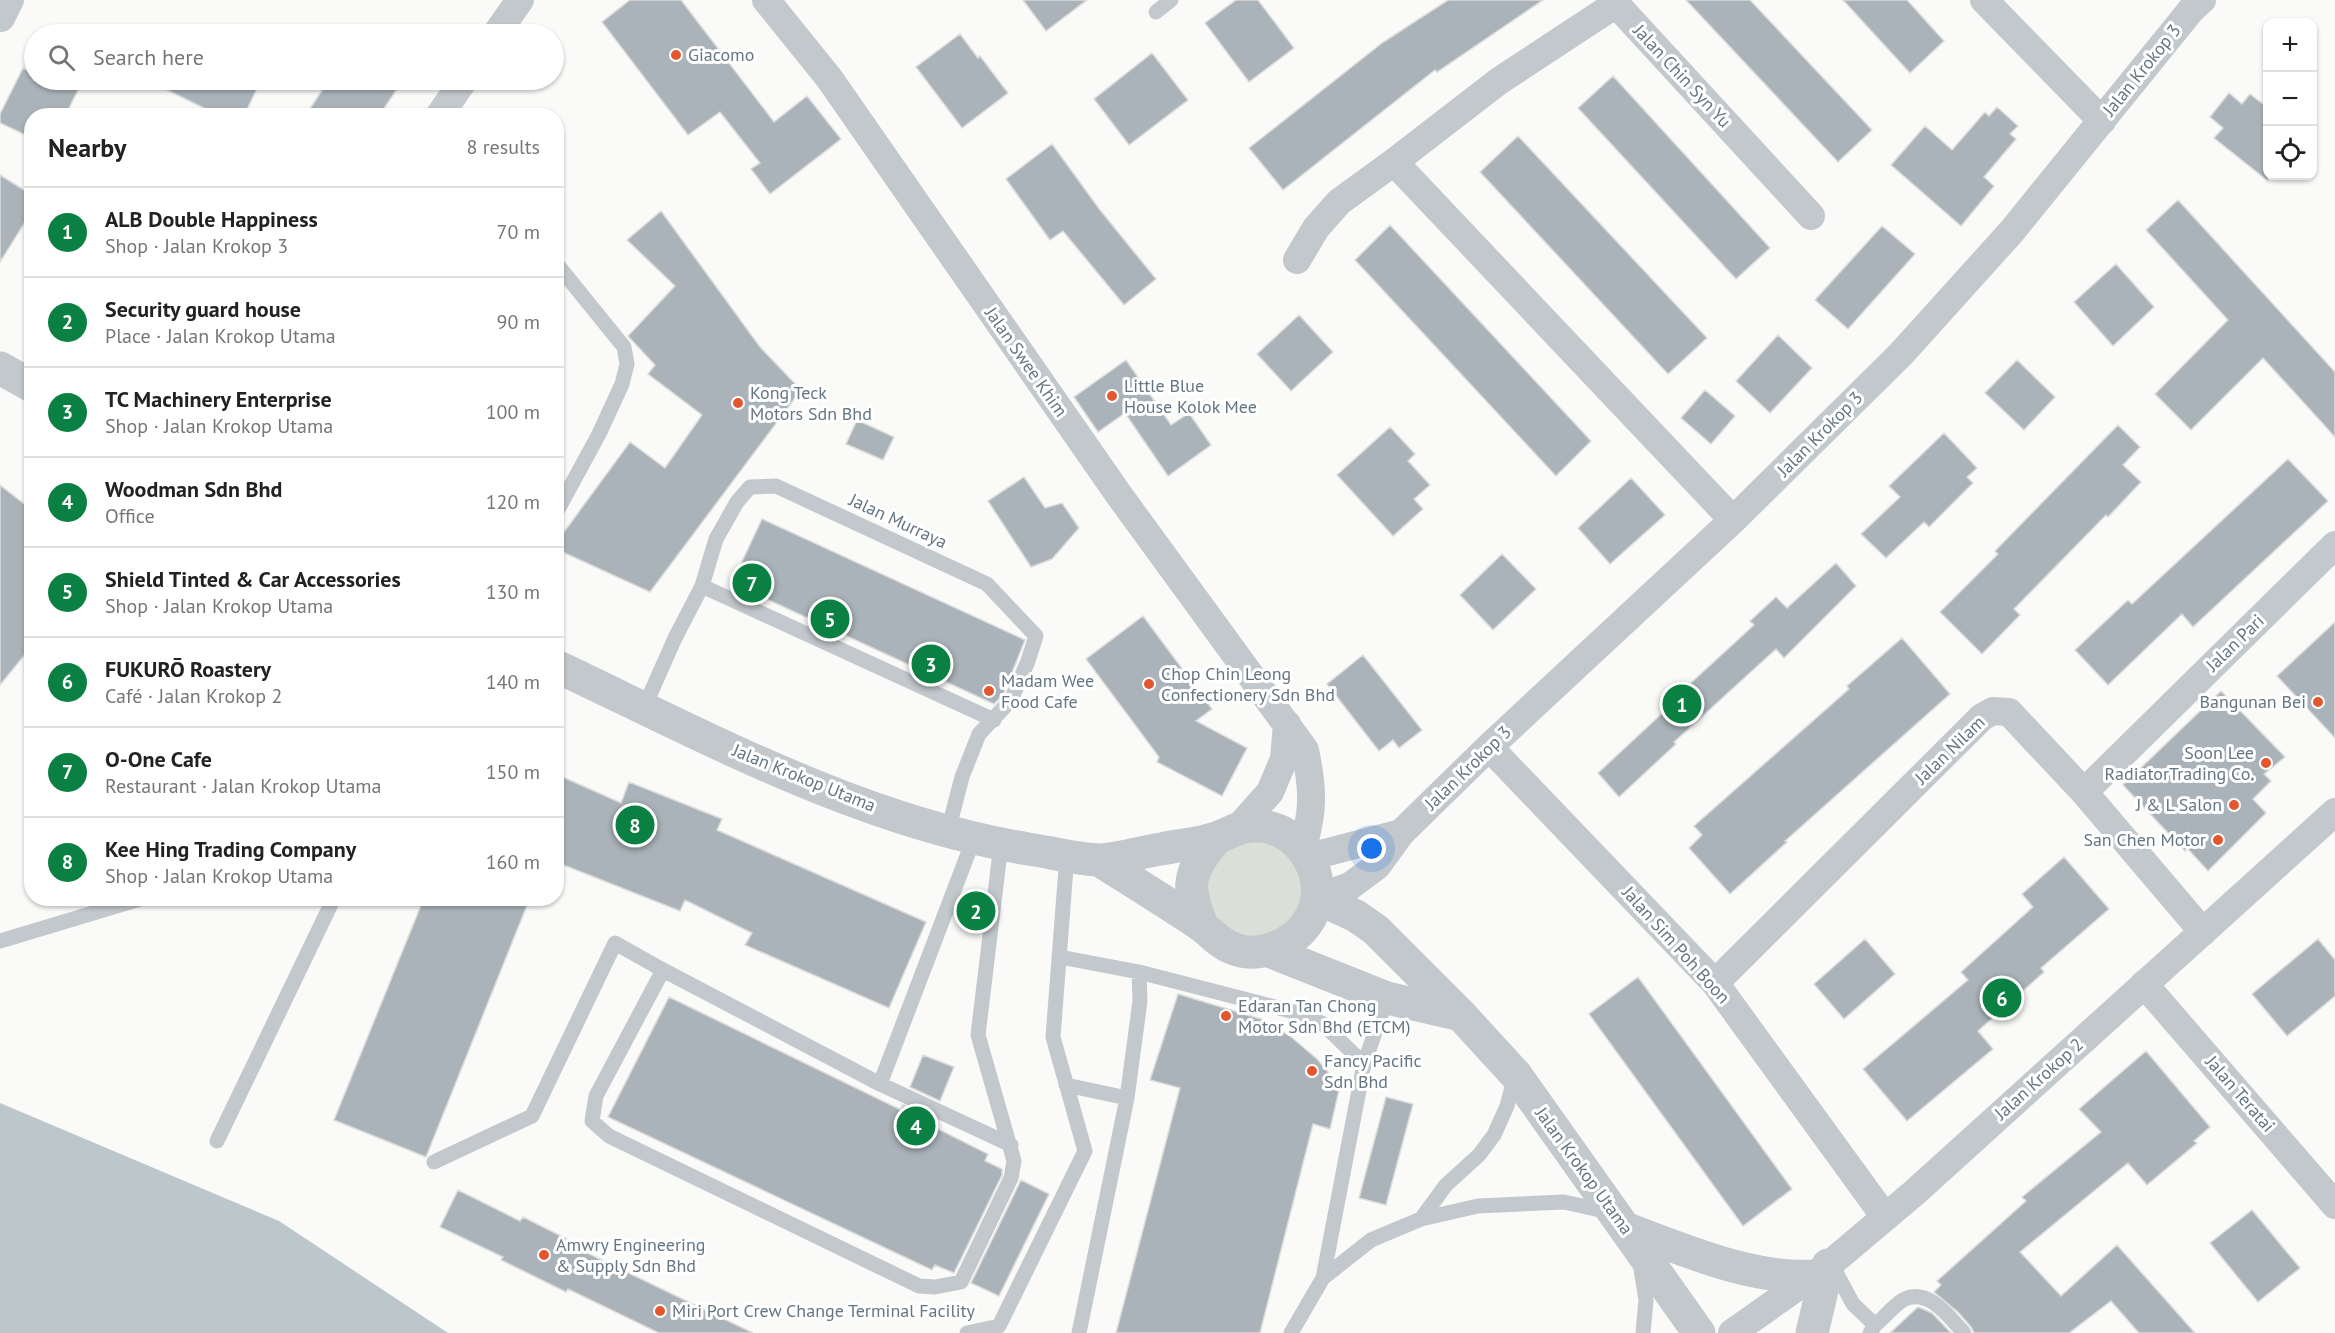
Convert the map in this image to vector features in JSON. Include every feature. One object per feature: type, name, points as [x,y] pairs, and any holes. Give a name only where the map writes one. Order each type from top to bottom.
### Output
[{"type":"street","points":[[503,24],[520,0]]},
{"type":"street","name":"Jalan Swee Khim","points":[[766,0],[829,78],[1119,495],[1305,750],[1311,782],[1311,819],[1306,852]]},
{"type":"street","points":[[1984,0],[2102,121]]},
{"type":"street","name":"Jalan Krokop 3","points":[[1317,898],[1350,886],[1377,866],[1401,833],[1489,747],[1732,520],[1901,354],[2012,231],[2191,10],[2202,0]]},
{"type":"street","name":"Jalan Chin Syn Yu","points":[[1297,260],[1316,228],[1339,202],[1499,81],[1614,2],[1811,216]]},
{"type":"street","points":[[445,108],[457,90]]},
{"type":"street","points":[[1394,162],[1732,520]]},
{"type":"street","points":[[0,368],[24,382]]},
{"type":"street","name":"Jalan Pari","points":[[2084,792],[2335,545]]},
{"type":"street","name":"Jalan Krokop Utama","points":[[564,670],[721,745],[841,797],[974,838],[1099,860]]},
{"type":"street","name":"Jalan Nilam","points":[[1715,983],[1982,717],[1993,711],[2009,712],[2084,792],[2203,932]]},
{"type":"street","points":[[1203,927],[1193,905],[1192,880],[1200,857],[1270,792],[1284,759],[1287,724]]},
{"type":"street","name":"Jalan Sim Poh Boon","points":[[1489,747],[1715,983],[1885,1217]]},
{"type":"street","name":"Jalan Krokop 2","points":[[1732,1333],[1824,1268],[1885,1217],[2335,812]]},
{"type":"street","points":[[1262,825],[1284,833],[1306,852],[1317,877],[1317,898],[1309,922],[1292,940],[1269,951],[1244,952],[1221,944],[1203,927],[1099,860],[1262,825]]},
{"type":"street","points":[[1306,852],[1401,833]]},
{"type":"street","name":"Jalan Krokop Utama","points":[[1317,898],[1356,916],[1376,930],[1461,1015],[1516,1075],[1700,1333]]},
{"type":"street","points":[[1269,951],[1387,998],[1461,1015]]},
{"type":"street","name":"Jalan Teratai","points":[[2144,984],[2335,1205]]},
{"type":"street","points":[[1626,1228],[1719,1262],[1792,1277],[1824,1268],[1812,1333]]},
{"type":"lane","points":[[1156,12],[1171,0]]},
{"type":"lane","points":[[564,273],[624,346],[627,364],[622,384],[599,434],[564,498]]},
{"type":"lane","name":"Jalan Murraya","points":[[644,708],[675,638],[702,586],[716,539],[737,502],[750,487],[777,486],[987,584],[1036,636],[1028,662],[1011,700],[979,734],[962,777],[974,838]]},
{"type":"lane","points":[[702,586],[994,720]]},
{"type":"lane","points":[[880,1084],[974,838]]},
{"type":"lane","points":[[663,969],[596,1096],[592,1121],[609,1136],[919,1286],[935,1287],[961,1282],[1011,1178],[1014,1161],[978,1035],[974,838]]},
{"type":"lane","points":[[967,1333],[999,1326],[1085,1152],[1053,1037],[1067,855]]},
{"type":"lane","points":[[0,941],[116,906]]},
{"type":"lane","points":[[217,1141],[330,906]]},
{"type":"lane","points":[[434,1162],[532,1116],[615,943],[880,1084],[1011,1145]]},
{"type":"lane","points":[[1060,957],[1139,972],[1306,1015],[1323,1024],[1364,1064]]},
{"type":"lane","points":[[1079,1333],[1127,1098],[1140,1001],[1139,972]]},
{"type":"lane","points":[[1292,1333],[1323,1278],[1364,1064],[1387,998]]},
{"type":"lane","points":[[1421,1219],[1446,1185],[1479,1155],[1494,1135],[1507,1106],[1516,1075]]},
{"type":"lane","points":[[1066,1085],[1127,1098]]},
{"type":"lane","points":[[1323,1278],[1371,1240],[1421,1219],[1478,1206],[1564,1202],[1626,1228],[1646,1300],[1643,1333]]},
{"type":"lane","points":[[1824,1268],[1873,1329],[1903,1300],[1914,1297],[1929,1300],[1939,1306],[1964,1333]]},
{"type":"shaded area","points":[[1256,841],[1274,845],[1290,855],[1300,871],[1304,889],[1300,907],[1290,923],[1274,933],[1256,937],[1238,933],[1222,923],[1212,907],[1208,889],[1212,871],[1222,855],[1238,845]]},
{"type":"shaded area","points":[[0,1103],[279,1221],[448,1333],[0,1333]]},
{"type":"building","name":"Giacomo","points":[[630,0],[681,0],[774,122],[807,96],[841,139],[770,194],[751,169],[760,163],[720,112],[688,135],[602,22]]},
{"type":"building","points":[[1023,0],[1087,0],[1046,31]]},
{"type":"building","points":[[1236,0],[1258,0],[1294,48],[1249,82],[1205,23]]},
{"type":"building","points":[[1448,0],[1543,0],[1437,72],[1435,70],[1283,190],[1249,148],[1382,43]]},
{"type":"building","points":[[1686,0],[1750,0],[1872,130],[1838,162]]},
{"type":"building","points":[[1843,0],[1907,0],[1944,41],[1910,73]]},
{"type":"building","points":[[960,34],[1008,93],[962,128],[916,67]]},
{"type":"building","points":[[1152,53],[1188,100],[1129,145],[1094,99]]},
{"type":"building","points":[[23,68],[24,90],[78,90],[69,108],[24,108],[24,134],[0,123],[0,114]]},
{"type":"building","points":[[1613,76],[1770,248],[1736,279],[1578,108]]},
{"type":"building","points":[[167,90],[256,90],[248,108],[204,108]]},
{"type":"building","points":[[322,90],[396,90],[384,108],[310,108]]},
{"type":"building","points":[[2229,93],[2242,104],[2250,94],[2263,104],[2263,177],[2214,138],[2223,128],[2210,117]]},
{"type":"building","points":[[1997,107],[2018,126],[2010,134],[2016,139],[1984,177],[1994,186],[1961,226],[1891,165],[1925,126],[1952,150],[1985,112],[1989,116]]},
{"type":"building","points":[[1518,136],[1707,338],[1668,374],[1480,172]]},
{"type":"building","points":[[1052,144],[1100,210],[1156,279],[1124,305],[1063,231],[1050,240],[1006,179]]},
{"type":"building","points":[[0,175],[24,190],[24,224],[0,262]]},
{"type":"building","points":[[2178,200],[2335,372],[2335,437],[2263,358],[2191,430],[2155,394],[2228,320],[2146,230]]},
{"type":"building","name":"Kong Teck Motors Sdn Bhd","points":[[661,211],[760,347],[801,390],[650,592],[564,553],[564,532],[630,442],[665,468],[702,415],[648,374],[655,365],[628,336],[675,286],[627,240]]},
{"type":"building","points":[[1390,225],[1591,441],[1556,476],[1355,260]]},
{"type":"building","points":[[1882,226],[1915,254],[1848,329],[1815,300]]},
{"type":"building","points":[[2116,264],[2154,307],[2113,346],[2074,302]]},
{"type":"building","points":[[1299,315],[1333,352],[1291,391],[1257,354]]},
{"type":"building","points":[[1778,335],[1812,368],[1770,413],[1736,381]]},
{"type":"building","points":[[1126,360],[1171,425],[1189,413],[1211,445],[1168,476],[1125,413],[1098,432],[1074,397]]},
{"type":"building","points":[[2017,360],[2055,397],[2024,430],[1985,393]]},
{"type":"building","points":[[1705,390],[1735,416],[1711,444],[1681,418]]},
{"type":"building","points":[[857,420],[894,437],[883,460],[846,444]]},
{"type":"building","points":[[2118,425],[2140,447],[2123,465],[2141,482],[2014,609],[2020,615],[1982,654],[1940,612],[1998,554],[1995,551]]},
{"type":"building","points":[[1390,427],[1415,454],[1408,461],[1430,485],[1414,499],[1423,509],[1393,536],[1337,475]]},
{"type":"building","points":[[1944,433],[1977,468],[1967,477],[1973,483],[1929,527],[1924,522],[1886,558],[1861,534],[1900,497],[1889,486]]},
{"type":"building","points":[[2288,459],[2328,501],[2193,627],[2182,614],[2108,685],[2075,650],[2128,600],[2132,604]]},
{"type":"building","points":[[1024,477],[1045,508],[1062,503],[1079,528],[1052,559],[1031,567],[988,501]]},
{"type":"building","points":[[1631,478],[1665,515],[1610,564],[1578,528]]},
{"type":"building","points":[[0,485],[24,504],[24,656],[0,685]]},
{"type":"building","points":[[762,519],[1025,640],[1003,695],[994,704],[732,583]]},
{"type":"building","points":[[1502,554],[1536,589],[1493,630],[1460,595]]},
{"type":"building","points":[[1836,563],[1856,586],[1784,658],[1776,649],[1674,742],[1676,744],[1619,797],[1598,773],[1670,706],[1668,704],[1754,625],[1750,621],[1776,597],[1787,608]]},
{"type":"building","name":"Chop Chin Leong Confectionery Sdn Bhd","points":[[1143,616],[1212,709],[1196,721],[1247,748],[1222,796],[1157,762],[1159,757],[1086,659]]},
{"type":"building","name":"Bangunan Bei","points":[[2335,622],[2335,738],[2277,676]]},
{"type":"building","points":[[1902,638],[1950,694],[1785,841],[1787,842],[1730,894],[1689,848],[1702,835],[1694,826],[1849,689],[1847,686]]},
{"type":"building","points":[[1363,655],[1422,730],[1399,748],[1393,740],[1379,751],[1327,684]]},
{"type":"building","points":[[2221,691],[2285,757],[2264,774],[2271,781],[2253,799],[2266,813],[2208,871],[2187,848],[2185,851],[2123,785]]},
{"type":"building","points":[[564,778],[621,803],[629,782],[722,819],[717,830],[926,922],[889,1008],[745,945],[752,933],[685,900],[680,911],[564,865]]},
{"type":"building","points":[[2064,857],[2109,909],[2041,968],[2044,972],[1978,1031],[1993,1049],[1907,1121],[1863,1069],[1968,980],[1961,972],[2033,907],[2022,894]]},
{"type":"building","points":[[421,906],[527,906],[426,1157],[334,1120]]},
{"type":"building","points":[[1865,939],[1895,974],[1844,1019],[1814,984]]},
{"type":"building","points":[[2318,939],[2335,960],[2335,996],[2287,1036],[2252,994]]},
{"type":"building","points":[[1638,977],[1792,1189],[1743,1226],[1589,1014]]},
{"type":"building","points":[[1178,994],[1264,1020],[1290,1036],[1317,1059],[1340,1086],[1330,1129],[1313,1124],[1260,1333],[1116,1333],[1180,1088],[1150,1080]]},
{"type":"building","points":[[669,997],[901,1110],[903,1105],[932,1119],[930,1125],[988,1154],[985,1161],[1002,1169],[1002,1175],[954,1273],[935,1265],[932,1270],[608,1117]]},
{"type":"building","points":[[2146,1051],[2210,1127],[2194,1141],[2197,1143],[2147,1185],[2128,1163],[2020,1252],[2061,1296],[2117,1245],[2195,1333],[2139,1333],[2111,1301],[2069,1333],[1974,1333],[1959,1313],[1934,1292],[1941,1285],[1937,1281],[2026,1201],[2022,1197],[2101,1132],[2079,1109]]},
{"type":"building","points":[[923,1055],[954,1067],[940,1101],[910,1087]]},
{"type":"building","points":[[1386,1097],[1413,1104],[1386,1205],[1359,1198]]},
{"type":"building","points":[[1021,1180],[1049,1194],[999,1296],[971,1283]]},
{"type":"building","points":[[458,1190],[520,1221],[523,1217],[587,1249],[585,1252],[753,1333],[659,1333],[568,1289],[566,1292],[501,1260],[503,1257],[440,1227]]},
{"type":"building","points":[[2252,1210],[2300,1268],[2258,1302],[2210,1243]]},
{"type":"building","points":[[1918,1307],[1932,1313],[1951,1333],[1890,1333]]},
{"type":"place","name":"Giacomo","points":[[676,55]]},
{"type":"place","name":"Little Blue House Kolok Mee","points":[[1112,396]]},
{"type":"place","name":"Kong Teck Motors Sdn Bhd","points":[[738,403]]},
{"type":"place","name":"O-One Cafe","points":[[752,583]]},
{"type":"place","name":"Shield Tinted & Car Accessories","points":[[830,619]]},
{"type":"place","name":"TC Machinery Enterprise","points":[[931,664]]},
{"type":"place","name":"Chop Chin Leong Confectionery Sdn Bhd","points":[[1149,684]]},
{"type":"place","name":"Madam Wee Food Cafe","points":[[989,691]]},
{"type":"place","name":"Bangunan Bei","points":[[2318,702]]},
{"type":"place","name":"ALB Double Happiness","points":[[1682,704]]},
{"type":"place","name":"Soon Lee RadiatorTrading Co.","points":[[2266,763]]},
{"type":"place","name":"J & L Salon","points":[[2234,805]]},
{"type":"place","name":"Kee Hing Trading Company","points":[[635,825]]},
{"type":"place","name":"San Chen Motor","points":[[2218,840]]},
{"type":"place","name":"Security guard house","points":[[976,911]]},
{"type":"place","name":"FUKURŌ Roastery","points":[[2002,998]]},
{"type":"place","name":"Edaran Tan Chong Motor Sdn Bhd (ETCM)","points":[[1226,1016]]},
{"type":"place","name":"Fancy Pacific Sdn Bhd","points":[[1312,1071]]},
{"type":"place","name":"Woodman Sdn Bhd","points":[[916,1126]]},
{"type":"place","name":"Amwry Engineering & Supply Sdn Bhd","points":[[544,1255]]},
{"type":"place","name":"Miri Port Crew Change Terminal Facility","points":[[660,1311]]}]
